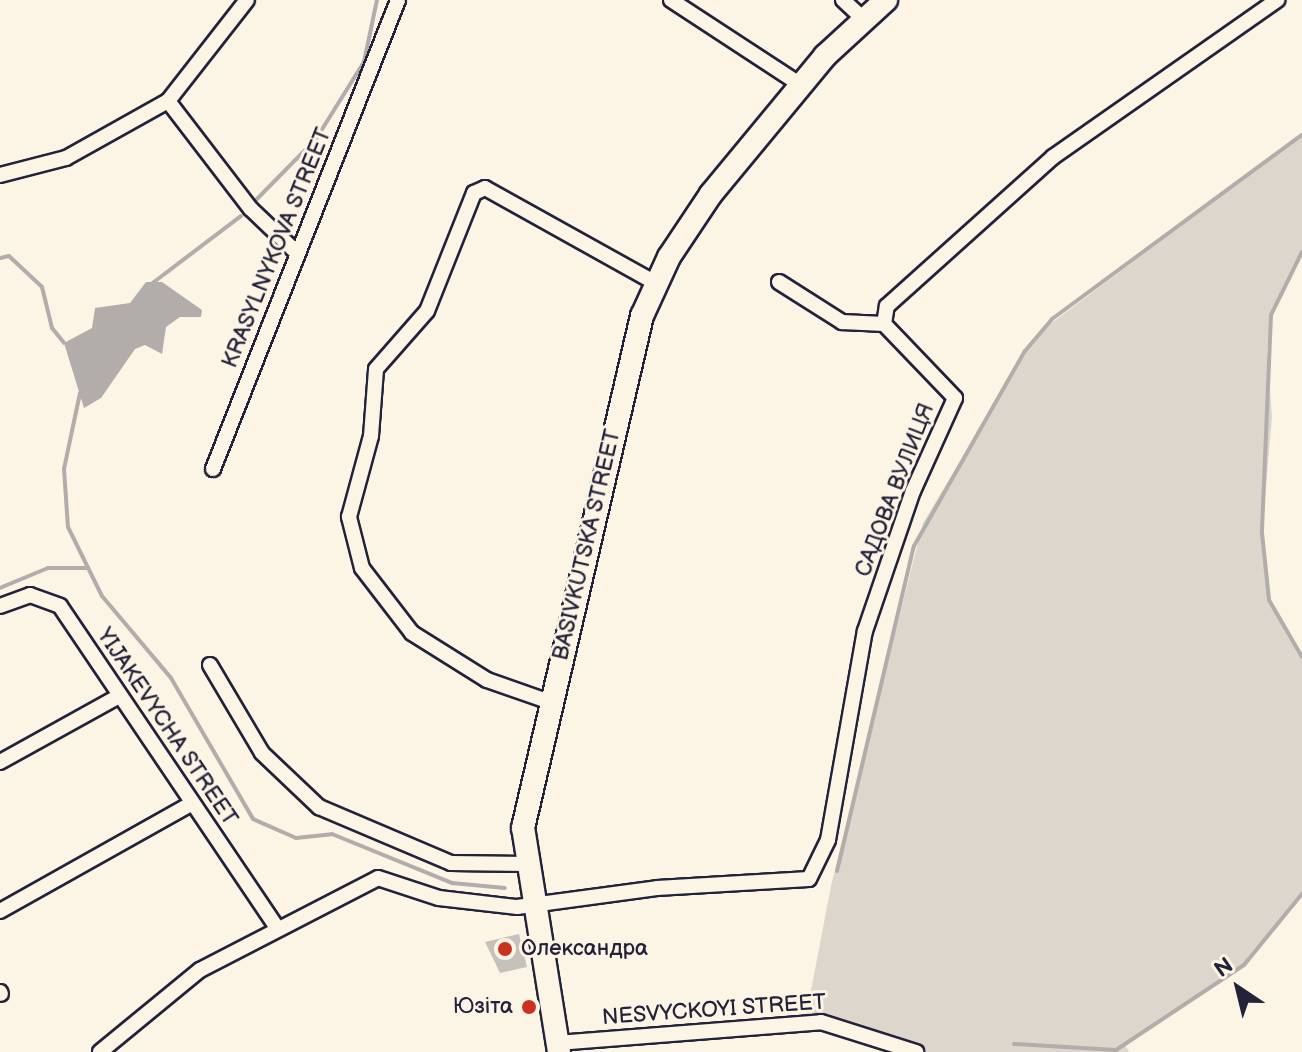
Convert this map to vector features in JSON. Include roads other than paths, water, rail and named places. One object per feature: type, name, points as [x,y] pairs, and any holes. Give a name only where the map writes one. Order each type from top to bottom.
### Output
[{"type":"main road","name":"BASIVKUTSKA STREET","points":[[558,1048],[523,828],[631,356],[656,283],[711,194],[801,85],[862,18],[886,0]]},
{"type":"street","points":[[0,175],[66,158],[168,101],[247,0]]},
{"type":"street","name":"KRASYLNYKOVA STREET","points":[[213,469],[295,251],[367,90],[398,0]]},
{"type":"street","points":[[671,0],[801,85]]},
{"type":"street","points":[[843,0],[862,18]]},
{"type":"street","points":[[779,282],[842,322],[884,324],[887,306],[982,214],[1139,93],[1277,0]]},
{"type":"street","points":[[168,101],[251,209],[295,251]]},
{"type":"street","points":[[550,702],[487,680],[412,633],[362,568],[349,517],[371,436],[376,369],[427,311],[474,193],[485,188],[656,283]]},
{"type":"street","name":"САДОВА ВУЛИЦЯ","points":[[533,906],[657,888],[791,885],[819,868],[865,631],[913,491],[955,398],[884,324]]},
{"type":"street","name":"YIJAKEVYCHA STREET","points":[[0,606],[47,596],[276,926]]},
{"type":"street","points":[[210,665],[262,753],[319,807],[451,863],[527,864]]},
{"type":"street","points":[[0,762],[119,696]]},
{"type":"street","points":[[0,911],[191,804]]},
{"type":"street","points":[[100,1052],[189,978],[276,926],[378,878],[439,898],[533,906]]},
{"type":"street","name":"NESVYCKOYI STREET","points":[[558,1048],[821,1022],[916,1052]]},
{"type":"waterway","points":[[256,200],[316,139],[364,62],[377,0]]},
{"type":"waterway","points":[[837,871],[914,546],[1025,351],[1052,319],[1302,135]]},
{"type":"waterway","points":[[150,285],[241,216]]},
{"type":"waterway","points":[[1302,252],[1271,315],[1262,533],[1269,600],[1302,657]]},
{"type":"waterway","points":[[0,258],[9,256],[42,287],[52,328],[64,343]]},
{"type":"waterway","points":[[80,393],[64,469],[68,527],[102,596],[171,678],[253,819],[296,838],[332,834],[452,883],[505,888]]},
{"type":"waterway","points":[[0,588],[48,568],[88,568]]},
{"type":"waterway","points":[[1014,1044],[1116,1050],[1244,965],[1302,894]]},
{"type":"place","name":"Олександра","points":[[505,949]]},
{"type":"place","name":"Юзіта","points":[[529,1007]]}]
